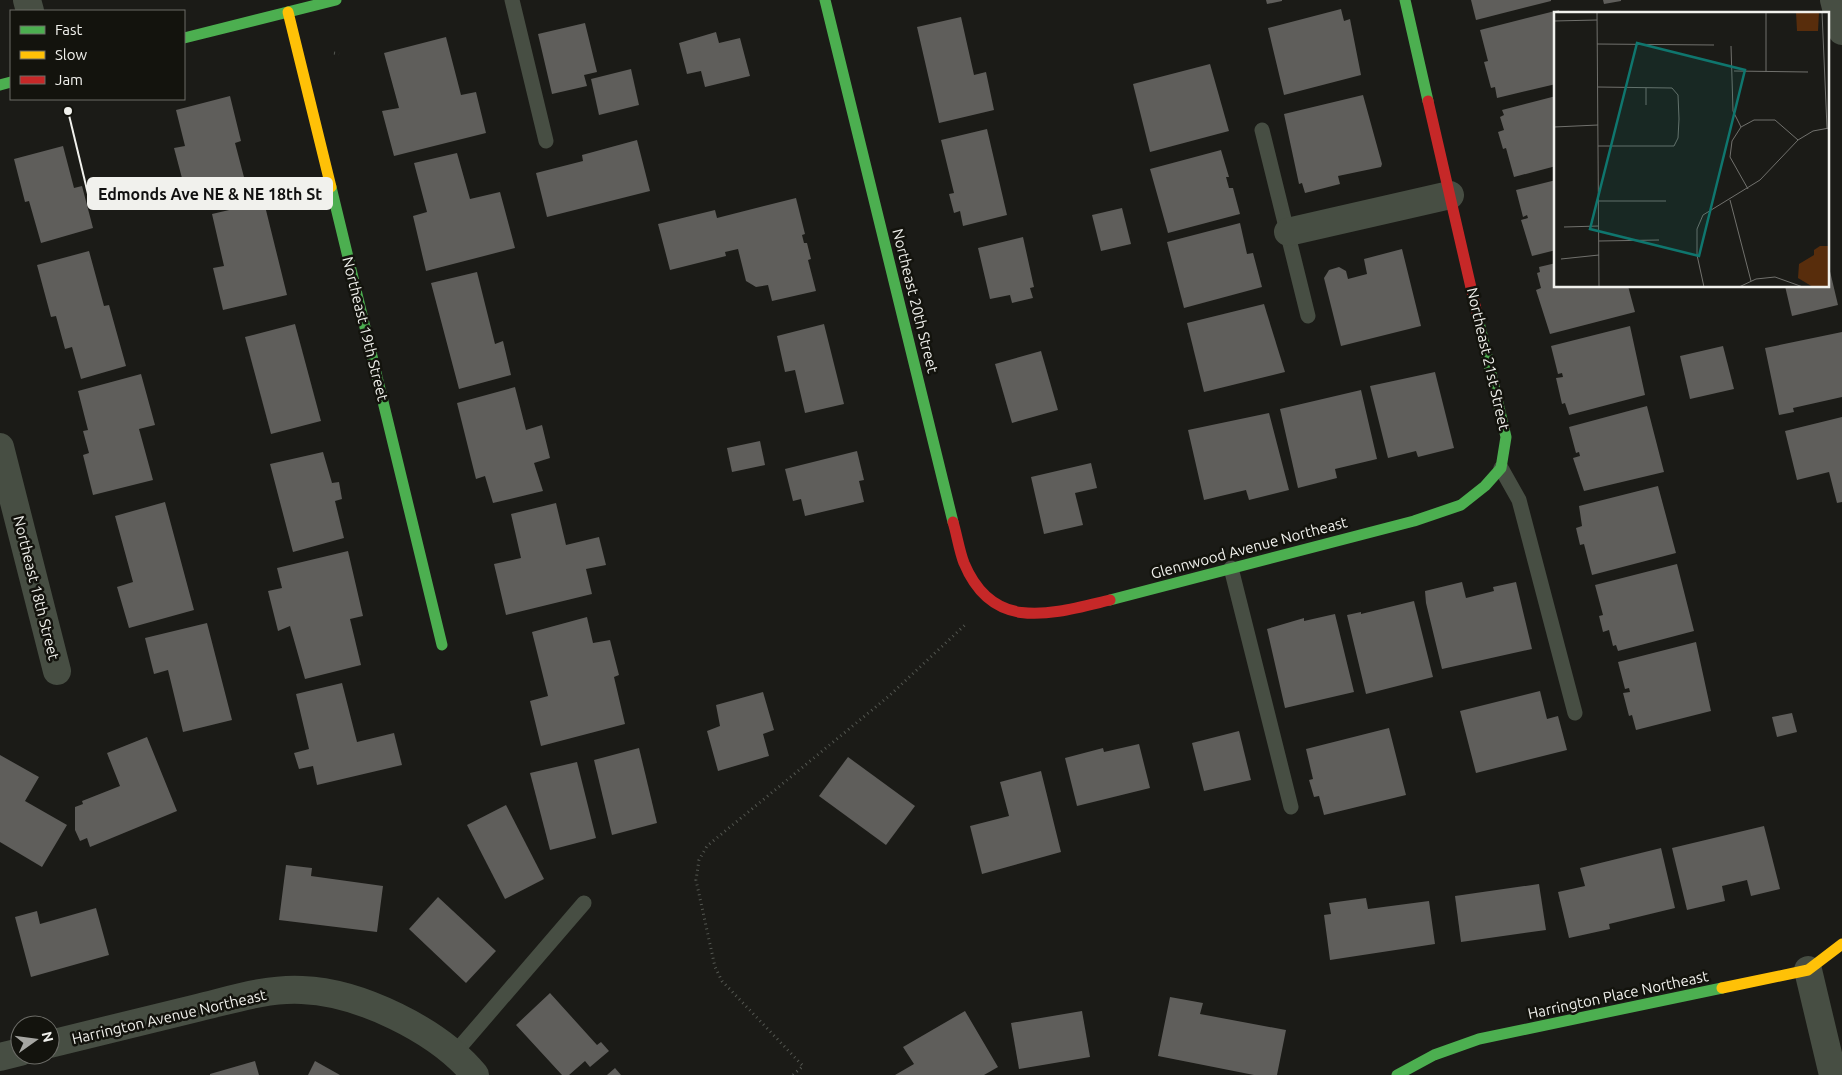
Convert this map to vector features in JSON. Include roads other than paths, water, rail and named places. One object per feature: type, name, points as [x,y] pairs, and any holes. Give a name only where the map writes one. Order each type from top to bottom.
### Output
[{"type":"street","points":[[185,38],[336,0]]},
{"type":"street","name":"Northeast 20th Street","points":[[825,0],[963,561],[973,584],[989,604]]},
{"type":"street","name":"Northeast 21st Street","points":[[1405,0],[1506,437],[1501,468]]},
{"type":"street","points":[[1834,0],[1842,31]]},
{"type":"street","name":"Northeast 19th Street","points":[[288,12],[442,645]]},
{"type":"street","points":[[1288,232],[1450,195]]},
{"type":"street","name":"Northeast 18th Street","points":[[0,447],[56,671]]},
{"type":"street","name":"Glennwood Avenue Northeast","points":[[989,604],[1017,612],[1056,610],[1125,596],[1414,521],[1461,505],[1485,486],[1501,468]]},
{"type":"street","name":"Harrington Place Northeast","points":[[1397,1075],[1434,1055],[1479,1039],[1808,970],[1830,951],[1842,944]]},
{"type":"street","points":[[1808,970],[1833,1075]]},
{"type":"street","name":"Harrington Avenue Northeast","points":[[60,1042],[253,994],[302,990],[350,998],[395,1015],[431,1037],[474,1075]]},
{"type":"lane","points":[[512,0],[546,141]]},
{"type":"lane","points":[[1262,130],[1308,316]]},
{"type":"lane","points":[[1501,468],[1519,500],[1575,713]]},
{"type":"lane","points":[[1231,568],[1291,807]]},
{"type":"lane","points":[[453,1055],[584,903]]},
{"type":"place","name":"Edmonds Ave NE & NE 18th St","points":[[68,111]]}]
